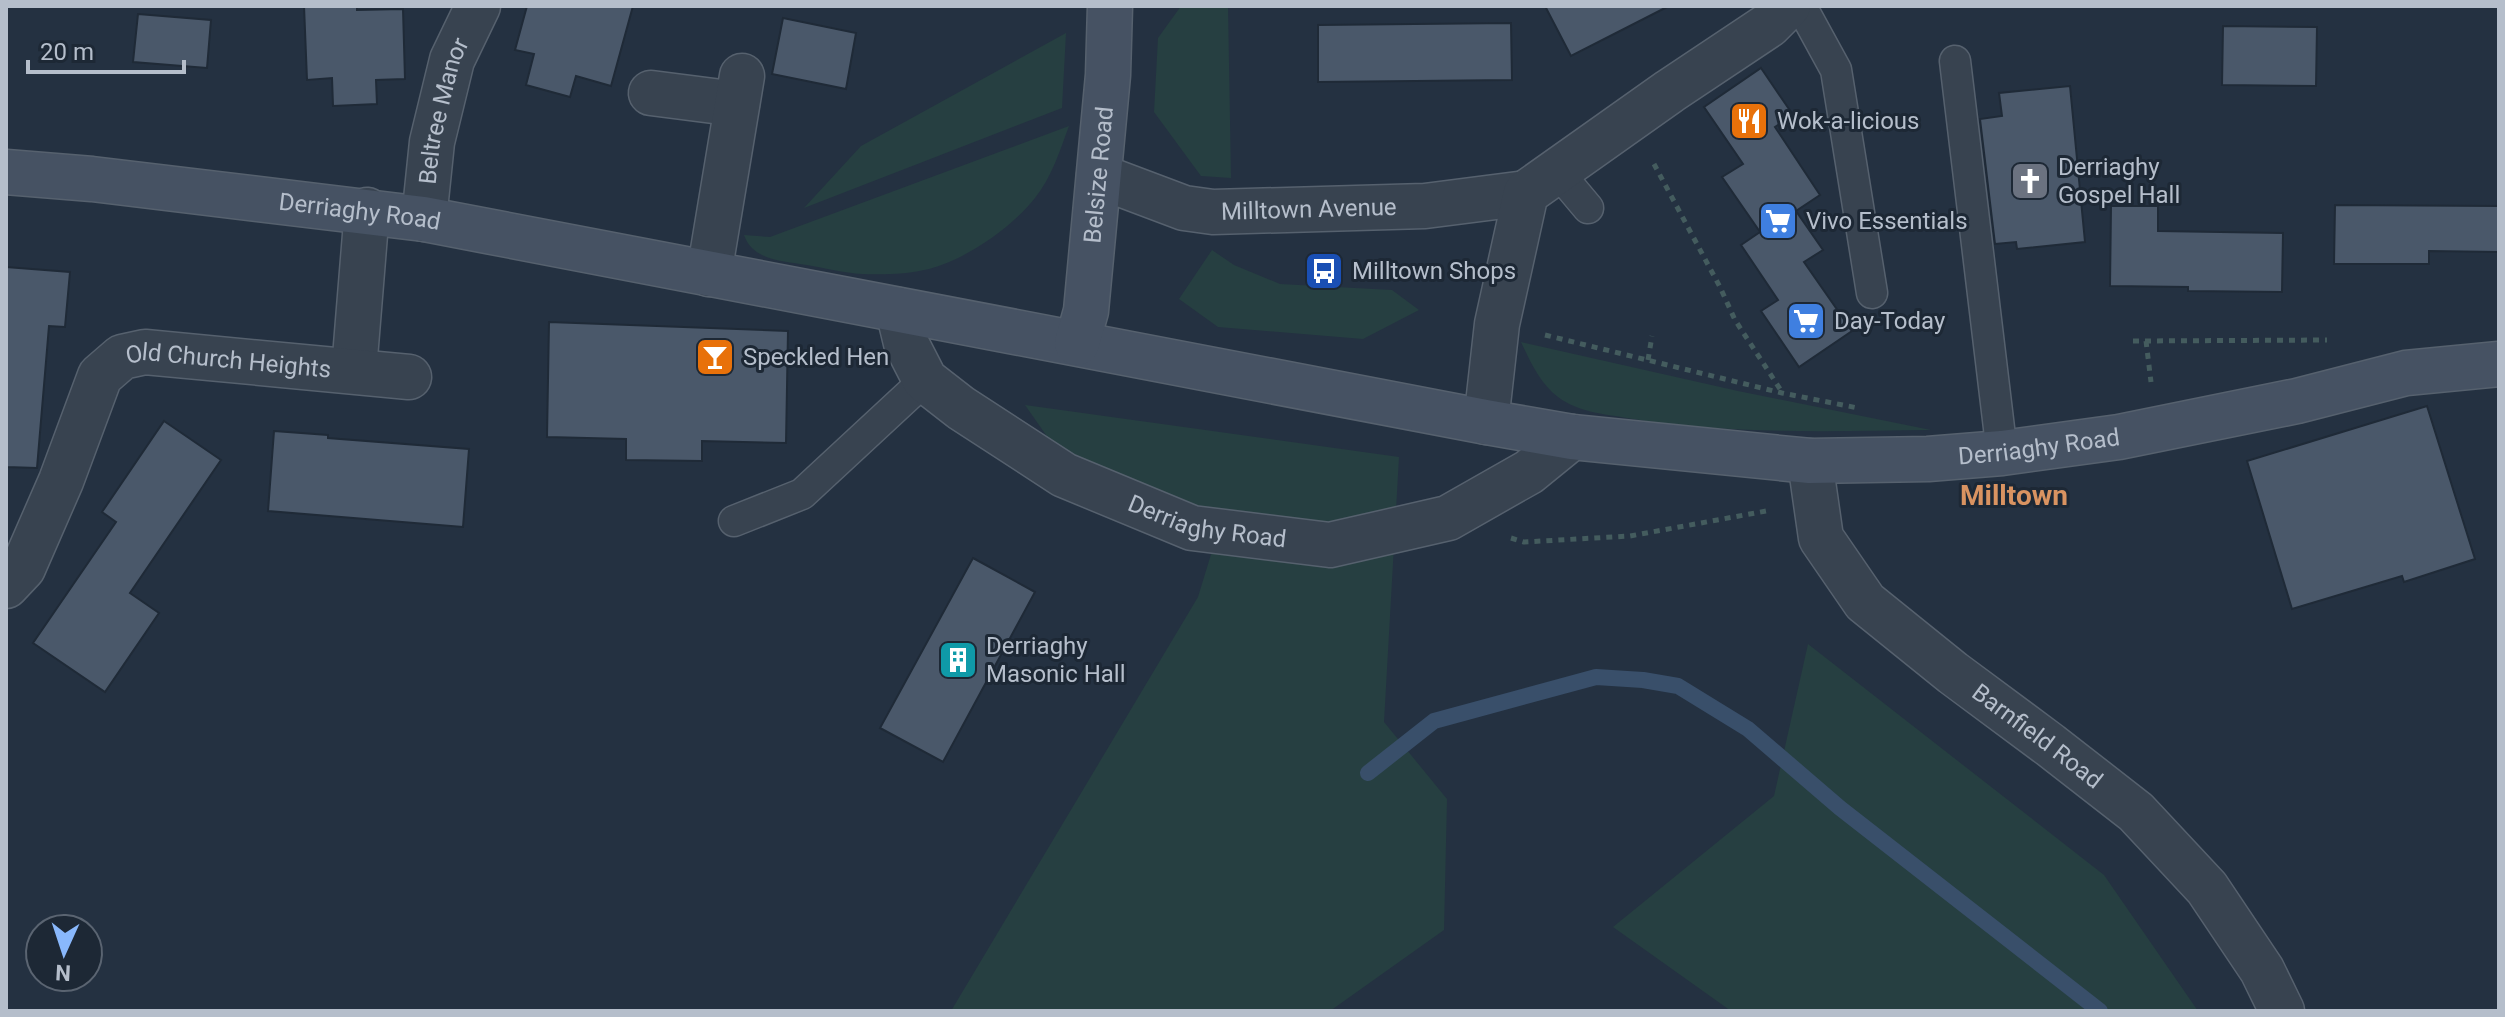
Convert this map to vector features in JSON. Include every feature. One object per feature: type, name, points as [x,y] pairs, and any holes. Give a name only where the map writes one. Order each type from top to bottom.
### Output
[{"type":"street","name":"Beltree Manor","points":[[424,219],[432,142],[452,60],[478,6]]},
{"type":"street","name":"Belsize Road","points":[[1077,343],[1086,311],[1108,75],[1110,6]]},
{"type":"street","name":"Milltown Avenue","points":[[1099,176],[1184,208],[1213,212],[1425,206],[1542,182],[1769,25],[1788,6]]},
{"type":"street","points":[[651,93],[739,90],[709,274]]},
{"type":"street","name":"Derriaghy Road","points":[[6,172],[367,210],[424,219],[1812,482],[1928,459],[2002,453],[2157,431],[2297,401],[2406,373],[2499,364]]},
{"type":"street","points":[[1486,422],[1497,324],[1542,182]]},
{"type":"street","name":"Old Church Heights","points":[[354,370],[367,210]]},
{"type":"street","name":"Derriaghy Road","points":[[898,310],[906,343],[925,380],[961,408],[1064,475],[1192,528],[1330,545],[1448,518],[1529,472],[1572,437]]},
{"type":"street","name":"Old Church Heights","points":[[6,586],[23,568],[36,539],[100,376],[122,357],[145,352],[409,377]]},
{"type":"street","name":"Barnfield Road","points":[[1812,482],[1821,538],[1865,602],[2136,812],[2207,888],[2262,970],[2282,1011]]},
{"type":"lane","points":[[1801,6],[1836,70],[1872,293]]},
{"type":"lane","points":[[1955,61],[2002,453]]},
{"type":"lane","points":[[1542,182],[1588,208]]},
{"type":"lane","points":[[734,521],[802,494],[925,380]]},
{"type":"path","points":[[1632,118],[1735,320],[1782,393]]},
{"type":"path","points":[[1497,324],[1782,393],[1860,408]]},
{"type":"path","points":[[1648,360],[1652,336]]},
{"type":"path","points":[[2133,341],[2321,340]]},
{"type":"path","points":[[1448,518],[1524,542],[1630,536],[1812,482]]},
{"type":"green space","points":[[1181,6],[1228,6],[1231,178],[1201,176],[1154,112],[1158,38]]},
{"type":"green space","points":[[1066,33],[1062,108],[804,208],[861,146]]},
{"type":"green space","points":[[1069,126],[1046,181],[1025,209],[1001,231],[973,250],[929,269],[904,273],[848,273],[779,261],[754,250],[744,235],[770,237]]},
{"type":"green space","points":[[1212,250],[1234,265],[1280,284],[1392,290],[1419,310],[1363,339],[1218,327],[1179,299]]},
{"type":"green space","points":[[1521,342],[1931,430],[1741,430],[1600,414],[1574,406],[1552,392],[1536,372]]},
{"type":"green space","points":[[1025,405],[1399,457],[1384,722],[1447,799],[1444,930],[1330,1011],[951,1011],[1198,597],[1223,515],[1060,455]]},
{"type":"green space","points":[[1808,644],[2104,875],[2198,1011],[1731,1011],[1613,927],[1774,796]]},
{"type":"building","points":[[304,6],[403,9],[405,79],[376,80],[377,104],[333,106],[332,78],[307,80]]},
{"type":"building","points":[[527,6],[633,6],[611,86],[576,76],[570,97],[526,85],[534,54],[515,50]]},
{"type":"building","points":[[1545,6],[1669,6],[1571,56]]},
{"type":"building","points":[[138,14],[211,20],[207,68],[133,62]]},
{"type":"building","points":[[783,18],[856,33],[846,89],[772,74]]},
{"type":"building","points":[[1511,23],[1512,80],[1318,82],[1318,25]]},
{"type":"building","points":[[2223,26],[2317,27],[2316,86],[2222,85]]},
{"type":"building","points":[[1761,68],[1793,115],[1775,127],[1820,195],[1796,211],[1823,250],[1804,262],[1852,331],[1799,367],[1761,311],[1778,300],[1741,245],[1760,232],[1722,177],[1743,164],[1704,107]]},
{"type":"building","name":"Derriaghy Gospel Hall","points":[[2070,86],[2085,242],[2017,249],[2016,242],[1995,244],[1980,119],[2002,116],[1999,93]]},
{"type":"building","points":[[2335,205],[2499,206],[2499,252],[2429,251],[2429,264],[2334,264]]},
{"type":"building","points":[[2111,206],[2158,206],[2158,231],[2283,233],[2282,292],[2110,286]]},
{"type":"building","points":[[6,267],[70,272],[65,327],[49,326],[37,468],[6,467]]},
{"type":"building","points":[[549,322],[788,331],[786,443],[702,441],[702,461],[626,460],[626,439],[547,437]]},
{"type":"building","points":[[2427,406],[2475,559],[2404,582],[2402,576],[2292,609],[2247,461]]},
{"type":"building","points":[[164,421],[221,460],[130,593],[159,613],[105,692],[33,643],[116,522],[102,512]]},
{"type":"building","points":[[274,431],[469,449],[463,527],[268,511]]},
{"type":"building","name":"Derriaghy Masonic Hall","points":[[973,558],[1035,592],[943,762],[880,728]]},
{"type":"waterway","points":[[1368,773],[1434,721],[1596,677],[1678,686],[1748,729],[1840,808],[2100,1011]]},
{"type":"place","name":"Wok-a-licious","points":[[1749,121]]},
{"type":"place","name":"Derriaghy Gospel Hall","points":[[2030,181]]},
{"type":"place","name":"Vivo Essentials","points":[[1778,221]]},
{"type":"place","name":"Milltown Shops","points":[[1324,271]]},
{"type":"place","name":"Day-Today","points":[[1806,321]]},
{"type":"place","name":"Speckled Hen","points":[[715,357]]},
{"type":"place","name":"Derriaghy Masonic Hall","points":[[958,660]]},
{"type":"district","name":"Milltown","points":[[2014,495]]}]
